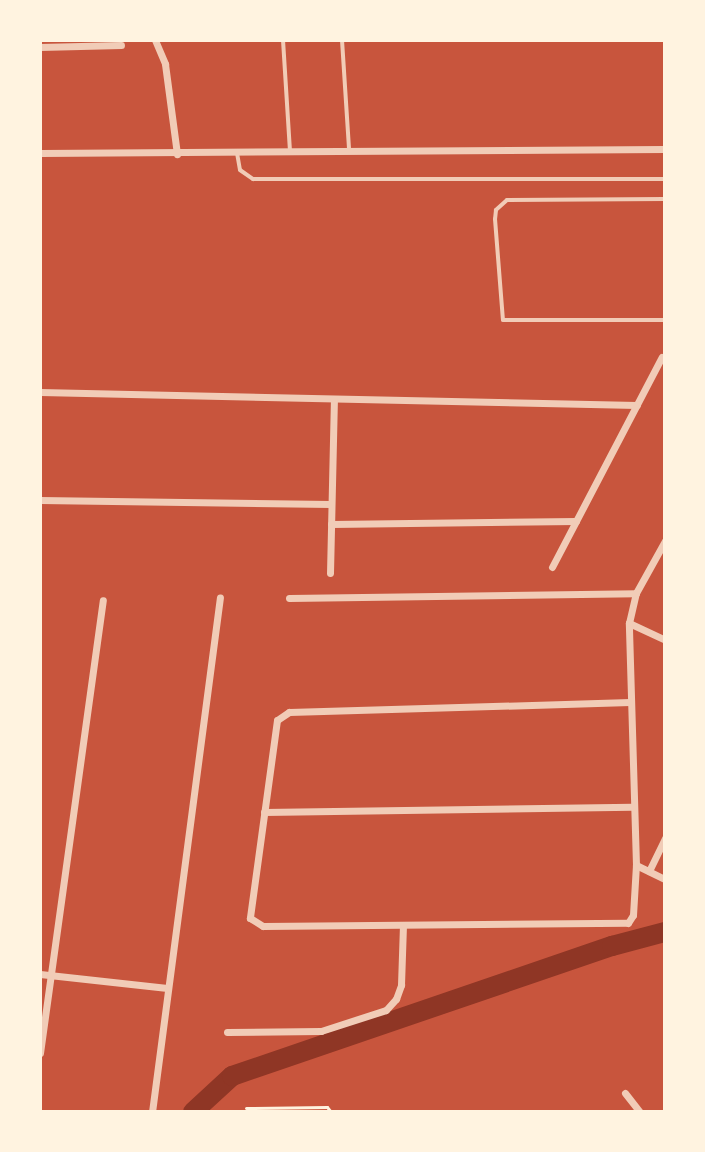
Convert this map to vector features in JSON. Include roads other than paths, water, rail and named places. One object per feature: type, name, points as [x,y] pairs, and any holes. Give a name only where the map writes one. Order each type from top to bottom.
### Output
[{"type":"street","points":[[155,40],[165,64],[177,154]]},
{"type":"street","points":[[40,47],[121,45]]},
{"type":"street","points":[[40,153],[665,149]]},
{"type":"street","points":[[552,567],[662,357]]},
{"type":"street","points":[[40,392],[637,405]]},
{"type":"street","points":[[330,573],[334,399]]},
{"type":"street","points":[[40,500],[331,504]]},
{"type":"street","points":[[331,524],[576,521]]},
{"type":"street","points":[[630,702],[289,712],[277,720],[250,918],[263,926],[628,923],[633,915],[636,865],[629,623],[636,593],[665,541]]},
{"type":"street","points":[[289,598],[636,593]]},
{"type":"street","points":[[152,1112],[220,597]]},
{"type":"street","points":[[40,1053],[103,600]]},
{"type":"street","points":[[629,623],[665,640]]},
{"type":"street","points":[[264,812],[632,807]]},
{"type":"street","points":[[649,871],[665,838]]},
{"type":"street","points":[[636,865],[665,879]]},
{"type":"street","points":[[227,1032],[321,1031],[386,1010],[401,985],[403,925]]},
{"type":"street","points":[[40,974],[167,988]]},
{"type":"street","points":[[625,1093],[640,1112]]},
{"type":"lane","points":[[283,40],[290,152]]},
{"type":"lane","points":[[342,40],[349,152]]},
{"type":"lane","points":[[237,153],[240,170],[253,179],[665,179]]},
{"type":"lane","points":[[665,199],[507,200],[500,203],[495,219],[503,320],[665,320]]},
{"type":"waterway","points":[[193,1112],[232,1076],[612,946],[665,932]]}]
